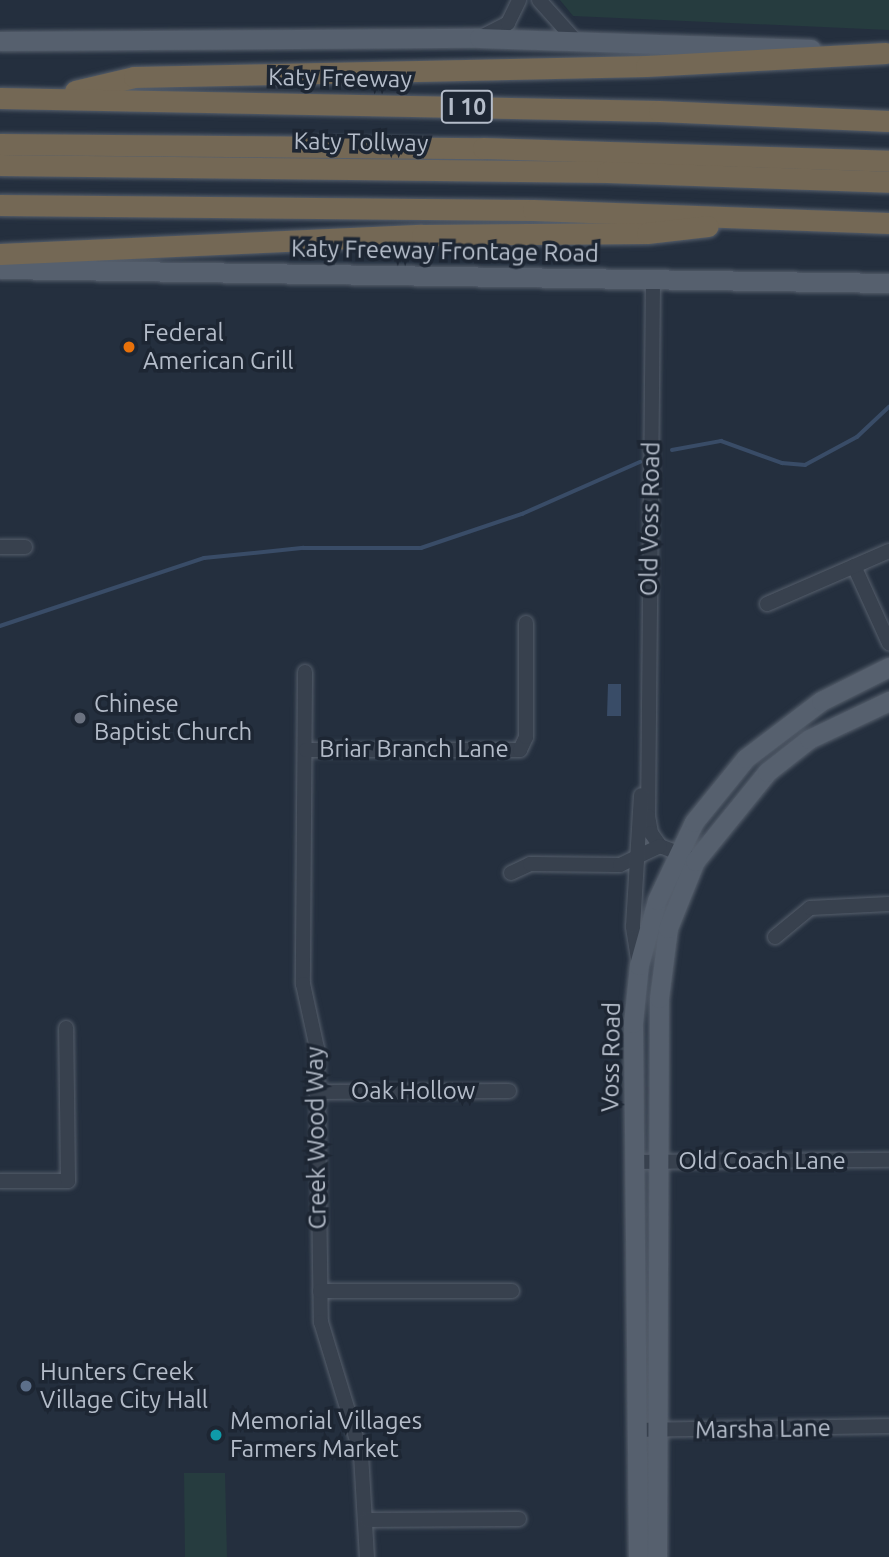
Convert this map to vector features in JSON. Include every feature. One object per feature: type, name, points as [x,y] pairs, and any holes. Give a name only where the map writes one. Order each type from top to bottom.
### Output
[{"type":"highway","points":[[45,99],[134,77],[639,66],[888,53]]},
{"type":"highway","name":"Katy Freeway","points":[[0,98],[659,111],[889,121]]},
{"type":"highway","name":"Katy Tollway","points":[[0,144],[496,148],[889,161]]},
{"type":"highway","name":"Katy Tollway","points":[[0,165],[607,172],[889,182]]},
{"type":"highway","points":[[0,205],[520,210],[889,223]]},
{"type":"highway","points":[[0,254],[422,235],[647,233],[774,218]]},
{"type":"main road","points":[[0,41],[574,39],[888,53]]},
{"type":"main road","name":"Katy Freeway Frontage Road","points":[[0,269],[889,283]]},
{"type":"main road","name":"Voss Road","points":[[638,1557],[633,1023],[639,965],[668,849],[716,789],[746,758],[821,701],[889,667]]},
{"type":"main road","name":"Voss Road","points":[[657,1557],[659,998],[668,928],[695,861],[767,772],[808,739],[889,701]]},
{"type":"street","points":[[479,38],[508,23],[519,0]]},
{"type":"street","points":[[539,0],[574,39]]},
{"type":"street","name":"Old Voss Road","points":[[653,279],[645,759],[649,825],[668,849]]},
{"type":"street","points":[[0,547],[25,547]]},
{"type":"street","points":[[767,604],[889,551]]},
{"type":"street","points":[[854,566],[889,643]]},
{"type":"street","name":"Briar Branch Lane","points":[[306,750],[520,750],[526,737],[526,623]]},
{"type":"street","name":"Creek Wood Way","points":[[305,672],[303,984],[317,1048],[320,1292],[328,1352],[361,1454],[367,1520],[367,1557]]},
{"type":"street","name":"Old Voss Road","points":[[639,965],[633,926],[634,860],[645,759]]},
{"type":"street","points":[[511,873],[530,864],[620,865],[668,849],[695,861]]},
{"type":"street","points":[[775,937],[810,908],[889,904]]},
{"type":"street","points":[[0,1181],[68,1181],[66,1028]]},
{"type":"street","name":"Oak Hollow","points":[[316,1092],[509,1091]]},
{"type":"street","name":"Old Coach Lane","points":[[635,1162],[889,1160]]},
{"type":"street","points":[[320,1292],[512,1291]]},
{"type":"street","name":"Marsha Lane","points":[[636,1430],[889,1426]]},
{"type":"street","points":[[367,1520],[519,1519]]},
{"type":"green space","points":[[560,0],[889,0],[889,30],[573,16]]},
{"type":"green space","points":[[184,1473],[225,1473],[227,1557],[185,1557]]},
{"type":"water","points":[[608,684],[621,684],[621,716],[607,716]]},
{"type":"waterway","points":[[672,450],[721,441],[782,463],[805,465],[857,437],[889,407]]},
{"type":"waterway","points":[[0,626],[204,558],[303,548],[421,548],[522,514],[640,462]]},
{"type":"place","name":"Federal American Grill","points":[[129,347]]},
{"type":"place","name":"Chinese Baptist Church","points":[[80,718]]},
{"type":"place","name":"Hunters Creek Village City Hall","points":[[26,1386]]},
{"type":"place","name":"Memorial Villages Farmers Market","points":[[216,1435]]}]
